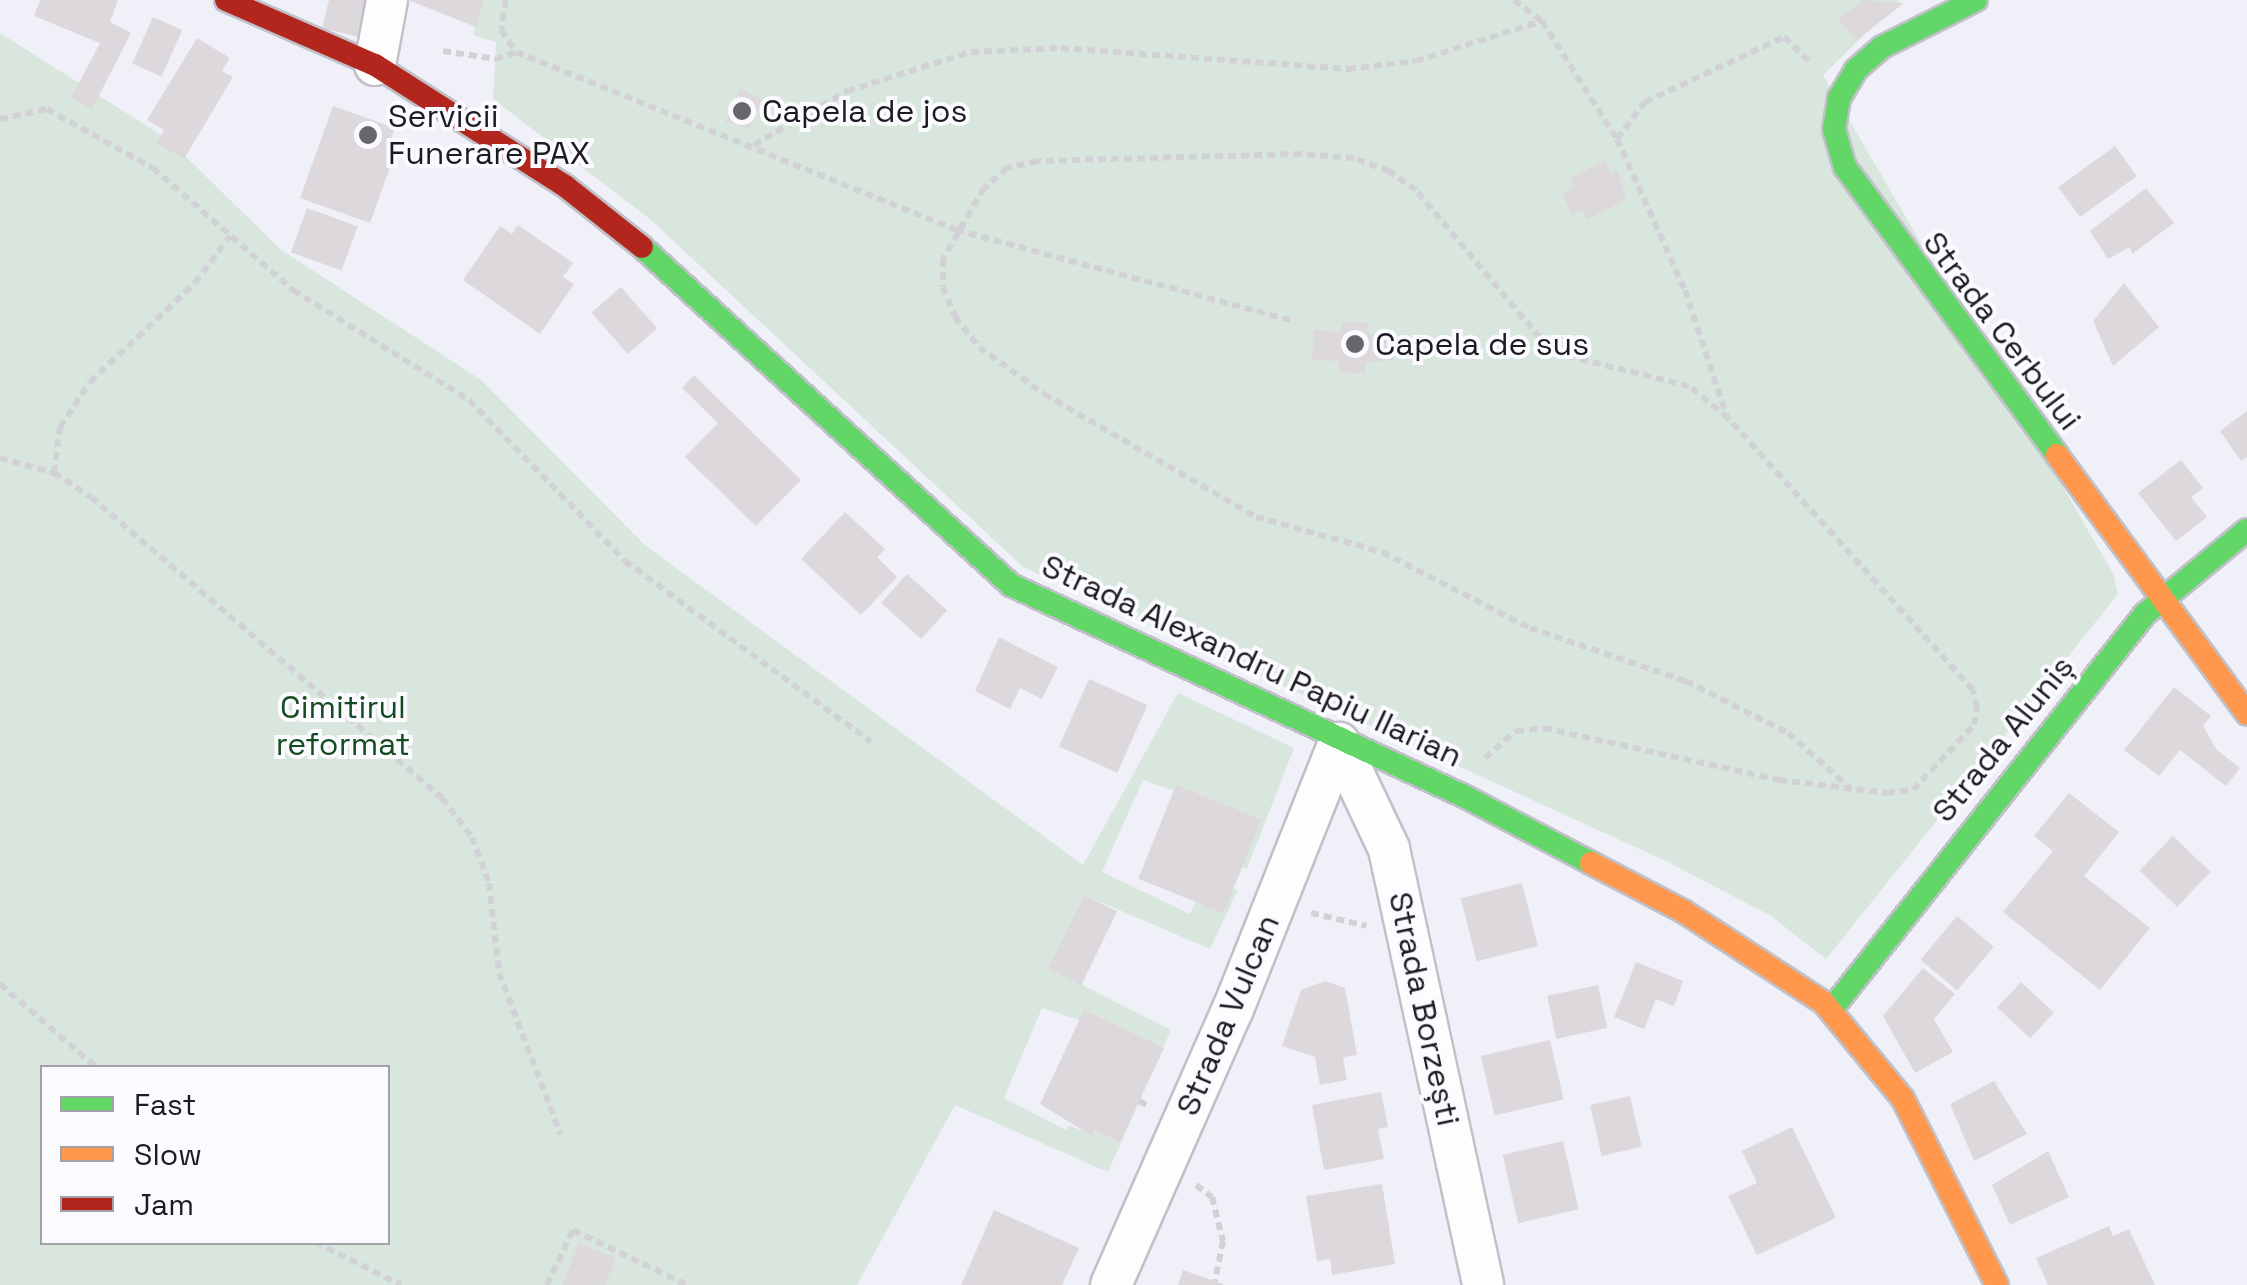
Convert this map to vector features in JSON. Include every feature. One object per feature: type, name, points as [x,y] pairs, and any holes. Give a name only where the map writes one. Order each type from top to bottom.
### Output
[{"type":"street","name":"Strada Alexandru Papiu Ilarian","points":[[226,0],[375,65],[486,131],[656,258],[1011,585],[1332,759],[1464,796],[1683,911],[1831,1010],[1903,1099],[1997,1285]]},
{"type":"street","points":[[375,65],[387,0]]},
{"type":"street","points":[[1838,98],[1882,47],[1963,2]]},
{"type":"street","name":"Strada Cerbului","points":[[1838,98],[1834,129],[1863,199],[2247,714]]},
{"type":"street","name":"Strada Aluniș","points":[[1831,1010],[2161,598],[2247,530]]},
{"type":"street","name":"Strada Vulcan","points":[[1111,1285],[1233,1009],[1332,759]]},
{"type":"street","name":"Strada Borzești","points":[[1332,759],[1389,849],[1483,1285]]},
{"type":"path","points":[[506,0],[501,30],[516,52],[754,145],[956,230],[1294,321]]},
{"type":"path","points":[[1514,0],[1542,20],[1617,139],[1685,290],[1728,418]]},
{"type":"path","points":[[754,145],[848,91],[971,52],[1061,48],[1348,69],[1416,60],[1542,20]]},
{"type":"path","points":[[1617,139],[1645,102],[1784,37],[1838,98]]},
{"type":"path","points":[[426,49],[495,58],[516,52]]},
{"type":"path","points":[[0,119],[48,109],[153,168],[294,290],[469,400],[626,562],[871,742]]},
{"type":"path","points":[[1474,773],[1496,743],[1516,732],[1544,728],[1779,780],[1850,788],[1913,790],[1929,779],[1974,725],[1972,690],[1728,418],[1688,386],[1570,357],[1540,338],[1416,190],[1354,158],[1037,161],[1008,168],[984,188],[943,258],[943,287],[955,317],[979,347],[1044,394],[1256,517],[1382,552],[1530,628],[1686,681],[1788,733],[1850,788]]},
{"type":"path","points":[[54,473],[60,427],[90,382],[195,283],[230,236]]},
{"type":"path","points":[[0,458],[54,473],[91,497],[442,798],[472,837],[489,883],[499,973],[561,1136]]},
{"type":"path","points":[[1309,912],[1368,926]]},
{"type":"path","points":[[0,984],[94,1065]]},
{"type":"path","points":[[1200,1187],[1212,1197],[1223,1241],[1214,1281]]},
{"type":"path","points":[[547,1285],[573,1230],[687,1285]]},
{"type":"path","points":[[320,1245],[401,1285]]},
{"type":"green space","points":[[484,0],[1900,0],[1823,75],[2113,573],[2118,594],[1826,959],[1771,916],[1668,862],[1023,567],[651,220],[493,99],[496,42],[473,35]]},
{"type":"green space","name":"Cimitirul reformat","points":[[0,33],[169,140],[280,249],[481,380],[646,546],[1083,865],[1178,693],[1294,748],[1247,869],[1217,856],[1212,804],[1143,780],[1102,872],[1190,914],[1207,877],[1238,890],[1210,949],[1084,895],[1049,968],[1171,1030],[1142,1094],[1107,1029],[1042,1008],[1004,1098],[1066,1130],[1069,1125],[1092,1135],[1108,1097],[1136,1109],[1108,1172],[955,1105],[857,1285],[0,1285]]},
{"type":"building","points":[[40,0],[118,0],[110,22],[131,33],[92,109],[71,98],[100,43],[34,16]]},
{"type":"building","points":[[329,0],[371,0],[362,38],[322,28]]},
{"type":"building","points":[[408,0],[484,0],[476,27]]},
{"type":"building","points":[[1863,0],[1904,3],[1857,40],[1838,20]]},
{"type":"building","points":[[153,17],[182,30],[161,77],[132,64]]},
{"type":"building","points":[[197,38],[230,58],[222,71],[233,77],[184,159],[156,143],[164,130],[147,120]]},
{"type":"building","name":"Capela de jos","points":[[740,88],[762,100],[749,128],[725,122]]},
{"type":"building","points":[[333,106],[395,128],[389,145],[397,148],[370,223],[300,198]]},
{"type":"building","points":[[2115,146],[2137,176],[2080,217],[2058,187]]},
{"type":"building","points":[[1605,161],[1611,173],[1618,170],[1626,200],[1587,219],[1583,210],[1572,215],[1562,193],[1575,187],[1570,178]]},
{"type":"building","points":[[2146,188],[2174,223],[2132,254],[2130,247],[2108,259],[2090,231]]},
{"type":"building","points":[[307,208],[358,226],[342,271],[291,252]]},
{"type":"building","points":[[518,225],[573,263],[563,277],[574,284],[540,334],[463,280],[500,226],[512,234]]},
{"type":"building","points":[[2124,283],[2159,327],[2113,366],[2093,321]]},
{"type":"building","points":[[621,287],[657,329],[628,354],[592,313]]},
{"type":"building","name":"Capela de sus","points":[[1341,322],[1368,323],[1367,333],[1395,339],[1394,360],[1365,362],[1365,374],[1339,372],[1339,361],[1312,360],[1314,330],[1341,332]]},
{"type":"building","points":[[694,375],[801,480],[756,526],[685,457],[718,423],[682,388]]},
{"type":"building","points":[[2247,411],[2247,457],[2241,461],[2220,431]]},
{"type":"building","points":[[2181,460],[2203,488],[2191,497],[2207,517],[2176,541],[2138,493]]},
{"type":"building","points":[[845,512],[885,549],[877,557],[897,577],[861,615],[801,559]]},
{"type":"building","points":[[907,574],[947,610],[921,639],[881,603]]},
{"type":"building","points":[[999,637],[1058,667],[1042,699],[1020,688],[1010,709],[975,691]]},
{"type":"building","points":[[1089,679],[1147,705],[1117,773],[1059,747]]},
{"type":"building","points":[[2174,687],[2211,716],[2203,726],[2217,750],[2240,768],[2226,786],[2180,750],[2159,776],[2124,750]]},
{"type":"building","points":[[1176,785],[1261,819],[1223,913],[1138,879]]},
{"type":"building","points":[[2069,793],[2119,832],[2084,876],[2150,928],[2100,990],[2003,912],[2053,851],[2034,836]]},
{"type":"building","points":[[2173,836],[2210,872],[2177,907],[2140,871]]},
{"type":"building","points":[[1522,883],[1538,946],[1477,961],[1461,898]]},
{"type":"building","points":[[1084,895],[1117,911],[1081,985],[1048,969]]},
{"type":"building","points":[[1957,916],[1994,947],[1957,991],[1920,960]]},
{"type":"building","points":[[1636,962],[1683,981],[1674,1006],[1656,999],[1644,1029],[1614,1017]]},
{"type":"building","points":[[1923,968],[1955,994],[1934,1019],[1953,1052],[1915,1073],[1883,1016]]},
{"type":"building","points":[[1325,981],[1345,988],[1357,1055],[1343,1057],[1347,1080],[1320,1085],[1315,1057],[1282,1046],[1301,990]]},
{"type":"building","points":[[2021,982],[2054,1013],[2030,1038],[1997,1008]]},
{"type":"building","points":[[1598,985],[1607,1028],[1556,1039],[1547,996]]},
{"type":"building","points":[[1084,1010],[1164,1048],[1120,1142],[1094,1130],[1092,1136],[1040,1104]]},
{"type":"building","points":[[1550,1040],[1564,1099],[1495,1115],[1481,1056]]},
{"type":"building","points":[[1994,1081],[2027,1134],[1974,1161],[1950,1104]]},
{"type":"building","points":[[1381,1092],[1388,1127],[1378,1129],[1384,1159],[1324,1170],[1312,1105]]},
{"type":"building","points":[[1630,1096],[1642,1147],[1602,1156],[1590,1105]]},
{"type":"building","points":[[1792,1127],[1836,1218],[1757,1255],[1728,1196],[1757,1183],[1742,1151]]},
{"type":"building","points":[[1563,1141],[1579,1209],[1518,1223],[1503,1155]]},
{"type":"building","points":[[2048,1151],[2069,1197],[2010,1225],[1992,1185]]},
{"type":"building","points":[[1382,1184],[1395,1264],[1332,1275],[1330,1259],[1317,1261],[1306,1196]]},
{"type":"building","points":[[994,1210],[1079,1248],[1062,1285],[961,1285]]},
{"type":"building","points":[[2109,1226],[2113,1236],[2129,1229],[2155,1285],[2048,1285],[2036,1258]]},
{"type":"building","points":[[579,1243],[616,1258],[605,1285],[562,1285]]},
{"type":"building","points":[[1183,1270],[1223,1284],[1223,1285],[1178,1285]]},
{"type":"traffic: fast","points":[[1976,0],[1882,47],[1856,70],[1839,98],[1834,129],[1845,167],[2057,455]]},
{"type":"traffic: fast","points":[[642,247],[1011,585],[1464,796],[1591,863]]},
{"type":"traffic: fast","points":[[1831,1010],[2145,614],[2247,530]]},
{"type":"traffic: slow","points":[[2057,455],[2247,714]]},
{"type":"traffic: slow","points":[[1591,863],[1683,911],[1824,1003],[1903,1099],[1997,1285]]},
{"type":"traffic: jam","points":[[226,0],[375,65],[565,186],[642,247]]},
{"type":"place","name":"Capela de jos","points":[[742,111]]},
{"type":"place","name":"Servicii Funerare PAX","points":[[368,135]]},
{"type":"place","name":"Capela de sus","points":[[1355,344]]}]
